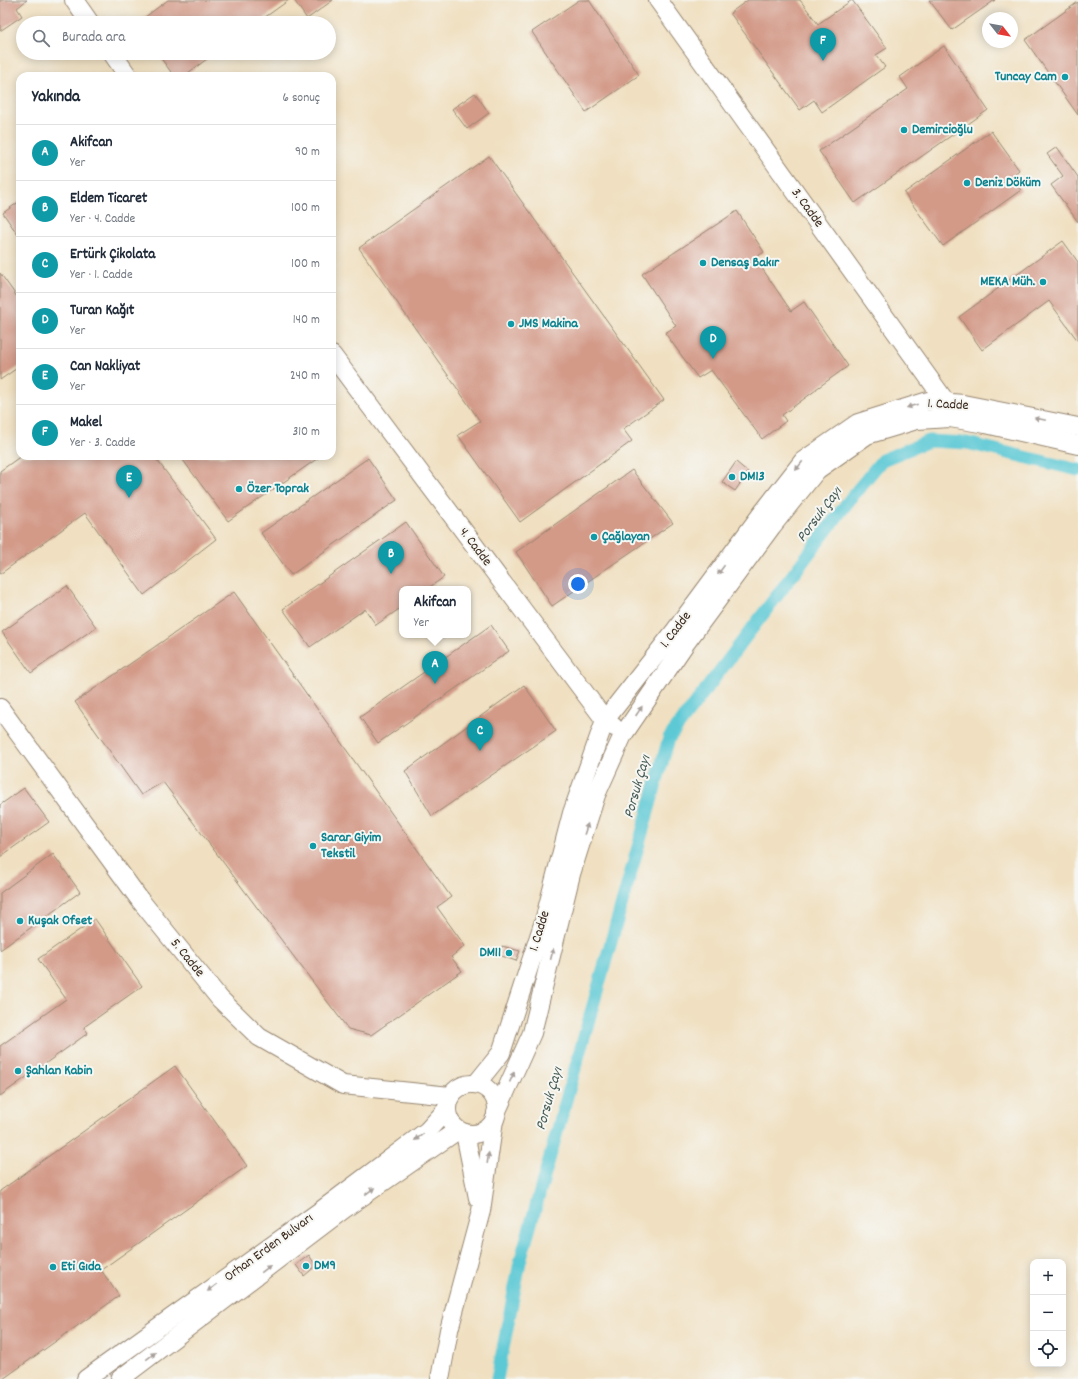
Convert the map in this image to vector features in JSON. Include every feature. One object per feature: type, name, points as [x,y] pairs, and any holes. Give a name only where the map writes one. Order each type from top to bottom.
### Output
[{"type":"street","points":[[74,0],[85,16]]},
{"type":"street","name":"3. Cadde","points":[[658,0],[948,410]]},
{"type":"street","points":[[117,60],[125,72]]},
{"type":"street","name":"4. Cadde","points":[[336,360],[605,720],[623,735]]},
{"type":"street","name":"1. Cadde","points":[[476,1084],[501,1053],[544,921],[572,813],[605,720],[674,632],[803,460],[858,423],[928,401],[986,424],[1078,445]]},
{"type":"street","name":"1. Cadde","points":[[495,1116],[532,1033],[571,874],[596,795],[623,735],[699,625],[772,526],[817,470],[867,435],[963,404],[1078,427]]},
{"type":"street","name":"5. Cadde","points":[[0,708],[140,900],[220,999],[259,1037],[343,1085],[448,1103]]},
{"type":"street","name":"Orhan Erden Bulvarı","points":[[86,1379],[323,1209],[427,1131],[448,1103],[455,1090],[468,1084],[476,1084]]},
{"type":"street","points":[[440,1379],[449,1330],[481,1211],[495,1116],[496,1105],[494,1098],[489,1091],[476,1084]]},
{"type":"street","points":[[448,1103],[448,1117],[452,1124],[461,1131],[481,1211]]},
{"type":"street","name":"Orhan Erden Bulvarı","points":[[120,1379],[350,1205],[461,1131],[473,1134],[482,1132],[489,1127],[495,1116]]},
{"type":"building","points":[[0,0],[27,0],[17,8],[22,16],[16,16],[16,20],[0,31]]},
{"type":"building","points":[[168,0],[289,0],[267,16],[146,16]]},
{"type":"building","points":[[294,0],[333,0],[311,16],[305,16]]},
{"type":"building","points":[[579,0],[589,0],[639,75],[586,112],[532,32]]},
{"type":"building","points":[[748,0],[800,0],[818,24],[852,0],[887,48],[876,55],[885,67],[822,112],[814,100],[800,110],[730,13]]},
{"type":"building","points":[[929,0],[995,0],[952,30]]},
{"type":"building","name":"Tuncay Cam","points":[[1078,2],[1078,115],[1025,40]]},
{"type":"building","name":"Demircioğlu","points":[[944,46],[988,110],[855,203],[819,151],[908,89],[900,77]]},
{"type":"building","points":[[162,60],[206,60],[189,72],[171,72]]},
{"type":"building","points":[[475,93],[489,113],[467,129],[452,109]]},
{"type":"building","name":"Deniz Döküm","points":[[991,131],[1019,170],[1011,177],[1021,190],[943,246],[904,193]]},
{"type":"building","points":[[1057,147],[1078,177],[1078,222],[1051,185],[1063,176],[1047,154]]},
{"type":"building","name":"JMS Makina","points":[[489,156],[664,400],[623,429],[632,441],[520,522],[458,435],[480,421],[359,248]]},
{"type":"building","points":[[16,204],[16,232],[3,213]]},
{"type":"building","points":[[737,211],[764,252],[755,258],[791,311],[804,302],[848,366],[782,415],[786,421],[762,439],[711,370],[698,378],[665,333],[676,326],[642,274]]},
{"type":"building","name":"MEKA Müh.","points":[[1063,241],[1078,262],[1078,341],[1049,301],[982,350],[959,317]]},
{"type":"building","points":[[0,273],[16,295],[16,369],[0,380]]},
{"type":"building","points":[[368,458],[397,500],[291,575],[261,533]]},
{"type":"building","points":[[16,460],[157,460],[216,539],[144,595],[85,513],[0,574],[0,471]]},
{"type":"building","name":"Özer Toprak","points":[[183,460],[315,460],[228,521]]},
{"type":"building","name":"DM13","points":[[736,462],[748,472],[735,491],[722,482]]},
{"type":"building","name":"Çağlayan","points":[[632,470],[673,523],[552,606],[516,552]]},
{"type":"building","points":[[406,522],[444,577],[431,586],[399,586],[399,609],[376,625],[365,609],[310,647],[283,609]]},
{"type":"building","points":[[67,586],[96,627],[31,673],[2,632]]},
{"type":"building","name":"Sarar Giyim Tekstil","points":[[234,592],[451,897],[437,907],[465,946],[451,957],[462,971],[371,1035],[348,1029],[163,782],[141,795],[75,702]]},
{"type":"building","points":[[491,625],[509,651],[378,743],[360,717]]},
{"type":"building","points":[[524,685],[556,731],[432,816],[405,771]]},
{"type":"building","points":[[24,788],[49,822],[0,857],[0,805]]},
{"type":"building","name":"Kuşak Ofset","points":[[53,854],[80,892],[0,950],[0,893]]},
{"type":"building","points":[[95,919],[142,986],[84,1027],[88,1033],[0,1096],[0,1046],[66,999],[38,959]]},
{"type":"building","name":"DM11","points":[[502,946],[520,951],[516,961],[499,955]]},
{"type":"building","name":"Eti Gıda","points":[[175,1066],[247,1166],[101,1270],[119,1296],[3,1379],[0,1379],[0,1191]]},
{"type":"building","name":"DM9","points":[[309,1255],[316,1266],[304,1276],[296,1265]]},
{"type":"waterway","name":"Porsuk Çayı","points":[[497,1379],[520,1262],[669,738],[851,498],[882,460],[929,441],[967,443],[1078,470]]},
{"type":"place","name":"Makel","points":[[823,61]]},
{"type":"place","name":"Tuncay Cam","points":[[1065,77]]},
{"type":"place","name":"Demircioğlu","points":[[904,130]]},
{"type":"place","name":"Deniz Döküm","points":[[967,183]]},
{"type":"place","name":"Densaş Bakır","points":[[703,263]]},
{"type":"place","name":"MEKA Müh.","points":[[1043,282]]},
{"type":"place","name":"JMS Makina","points":[[511,324]]},
{"type":"place","name":"Turan Kağıt","points":[[713,359]]},
{"type":"place","name":"DM13","points":[[732,477]]},
{"type":"place","name":"Özer Toprak","points":[[239,489]]},
{"type":"place","name":"Can Nakliyat","points":[[129,498]]},
{"type":"place","name":"Çağlayan","points":[[594,537]]},
{"type":"place","name":"Eldem Ticaret","points":[[391,574]]},
{"type":"place","name":"Akifcan","points":[[435,684]]},
{"type":"place","name":"Ertürk Çikolata","points":[[480,751]]},
{"type":"place","name":"Sarar Giyim Tekstil","points":[[313,846]]},
{"type":"place","name":"Kuşak Ofset","points":[[20,921]]},
{"type":"place","name":"DM11","points":[[509,953]]},
{"type":"place","name":"Şahlan Kabin","points":[[18,1071]]},
{"type":"place","name":"DM9","points":[[306,1266]]},
{"type":"place","name":"Eti Gıda","points":[[53,1267]]}]
